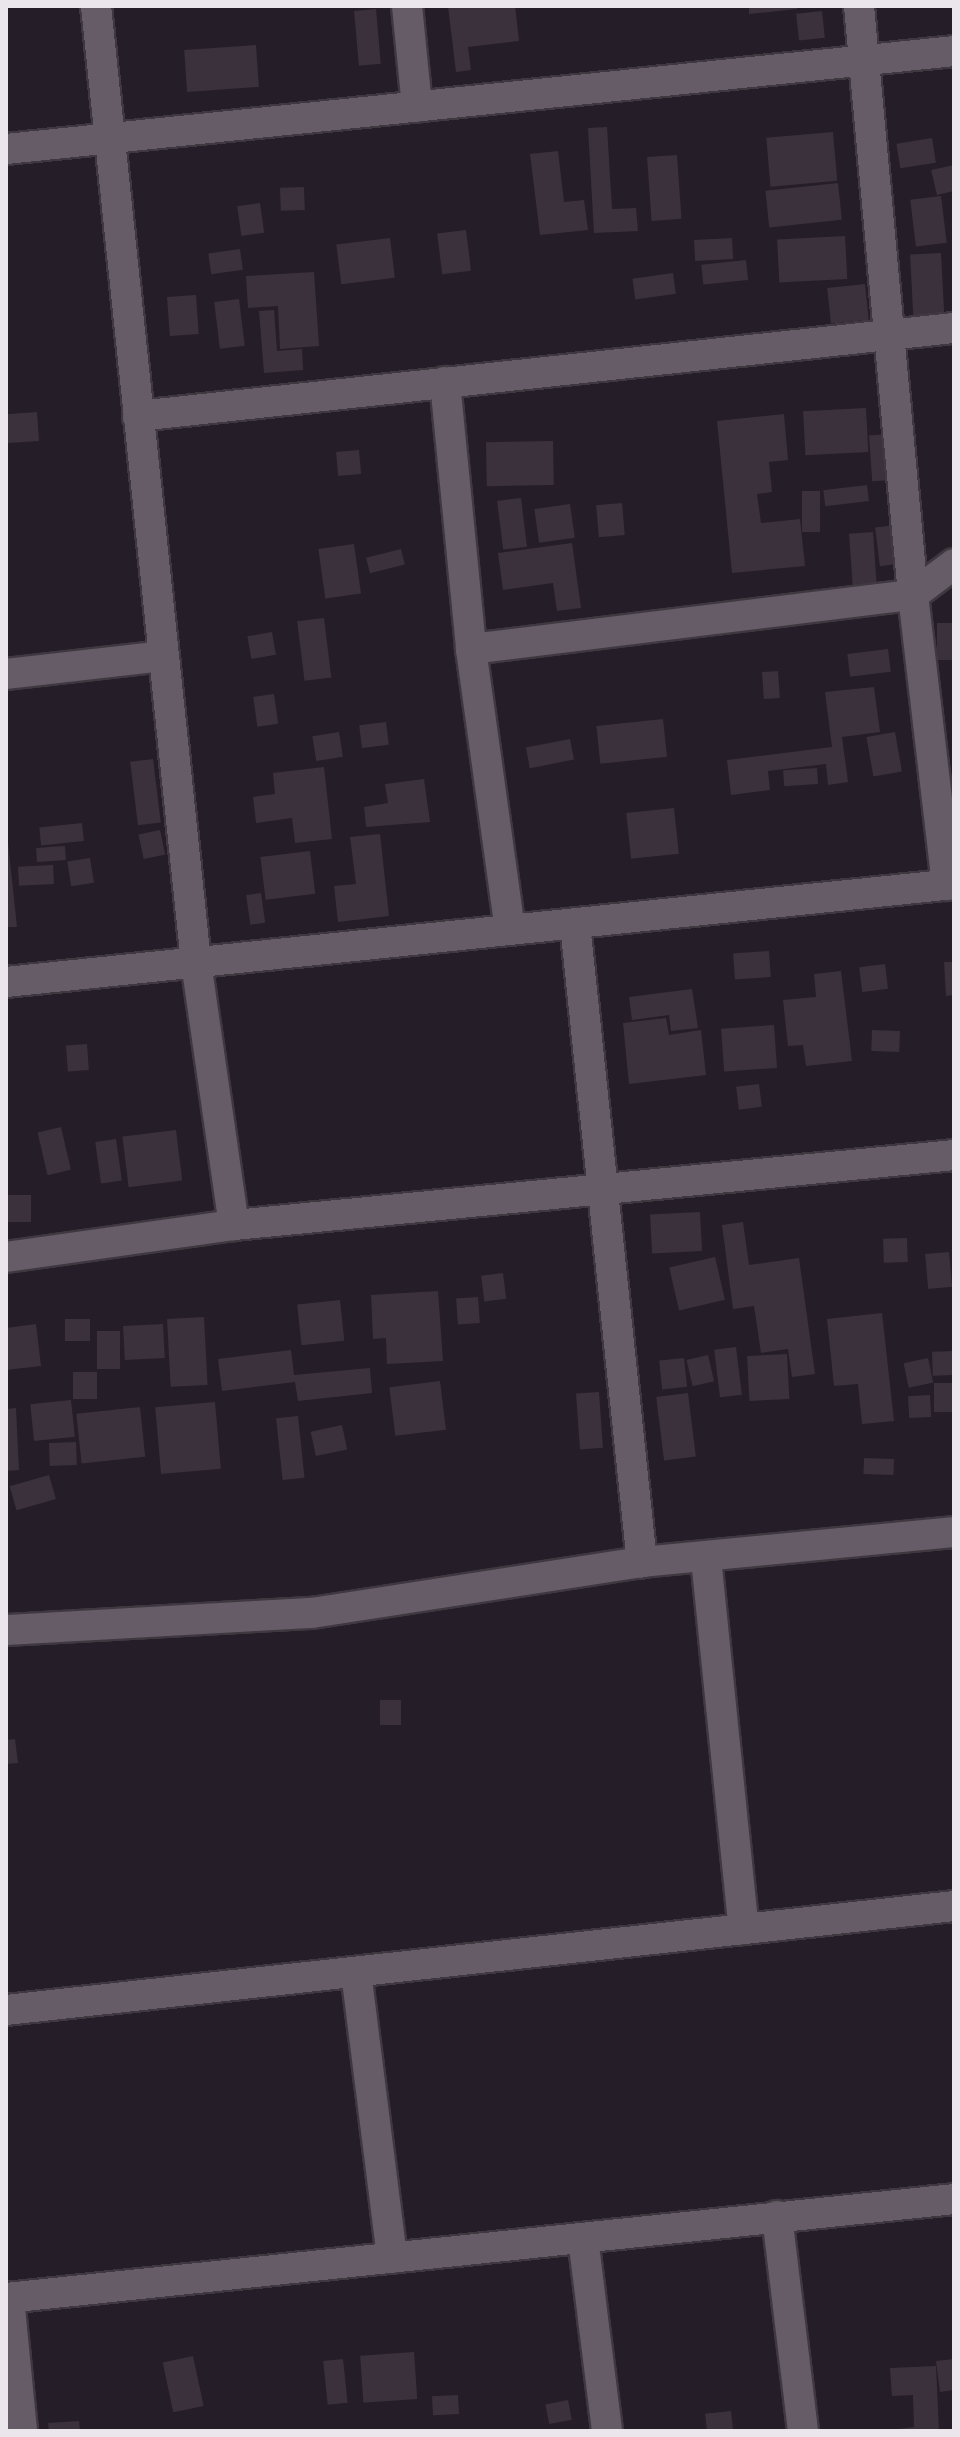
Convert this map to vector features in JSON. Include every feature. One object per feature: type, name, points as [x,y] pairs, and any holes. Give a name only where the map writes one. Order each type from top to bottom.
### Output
[{"type":"street","points":[[96,6],[196,962],[234,1225]]},
{"type":"street","points":[[407,6],[417,107]]},
{"type":"street","points":[[6,982],[950,885],[913,595],[893,335],[859,6]]},
{"type":"street","points":[[6,149],[954,51]]},
{"type":"street","points":[[138,416],[954,328]]},
{"type":"street","points":[[445,382],[471,649],[510,929]]},
{"type":"street","points":[[471,649],[913,595],[954,564]]},
{"type":"street","points":[[6,674],[163,656]]},
{"type":"street","points":[[575,924],[642,1562]]},
{"type":"street","points":[[6,1257],[234,1225],[954,1155]]},
{"type":"street","points":[[6,1630],[312,1613],[642,1562],[954,1532]]},
{"type":"street","points":[[706,1558],[744,1929]]},
{"type":"street","points":[[6,2010],[954,1906]]},
{"type":"street","points":[[356,1972],[392,2258]]},
{"type":"street","points":[[22,2431],[7,2298],[954,2199]]},
{"type":"street","points":[[777,2216],[803,2431]]},
{"type":"street","points":[[583,2238],[607,2431]]},
{"type":"building","points":[[448,6],[515,6],[519,41],[468,47],[471,70],[456,72]]},
{"type":"building","points":[[749,6],[797,6],[797,9],[749,14]]},
{"type":"building","points":[[376,9],[381,64],[359,66],[354,11]]},
{"type":"building","points":[[822,11],[825,38],[799,41],[796,14]]},
{"type":"building","points":[[256,45],[259,87],[187,92],[184,50]]},
{"type":"building","points":[[607,127],[612,209],[636,208],[638,231],[594,233],[588,128]]},
{"type":"building","points":[[833,132],[837,181],[771,187],[766,138]]},
{"type":"building","points":[[932,138],[936,163],[900,168],[896,144]]},
{"type":"building","points":[[558,151],[564,202],[584,200],[588,230],[540,235],[530,154]]},
{"type":"building","points":[[677,155],[681,219],[652,221],[647,157]]},
{"type":"building","points":[[954,165],[954,191],[937,195],[931,170]]},
{"type":"building","points":[[838,183],[842,220],[769,227],[765,191]]},
{"type":"building","points":[[304,187],[305,210],[281,211],[280,188]]},
{"type":"building","points":[[941,196],[947,243],[916,246],[910,200]]},
{"type":"building","points":[[260,203],[264,233],[241,236],[237,206]]},
{"type":"building","points":[[466,230],[471,271],[442,274],[437,234]]},
{"type":"building","points":[[845,236],[847,279],[779,282],[777,240]]},
{"type":"building","points":[[390,238],[395,278],[341,284],[336,245]]},
{"type":"building","points":[[732,238],[733,259],[695,261],[694,240]]},
{"type":"building","points":[[240,249],[243,270],[211,274],[208,253]]},
{"type":"building","points":[[941,253],[945,325],[914,327],[910,255]]},
{"type":"building","points":[[746,260],[748,280],[703,285],[701,265]]},
{"type":"building","points":[[314,272],[319,346],[280,349],[278,306],[248,308],[246,276]]},
{"type":"building","points":[[673,273],[676,294],[635,300],[632,279]]},
{"type":"building","points":[[865,284],[869,320],[831,324],[827,288]]},
{"type":"building","points":[[196,295],[199,334],[170,336],[167,297]]},
{"type":"building","points":[[239,299],[245,346],[220,349],[214,302]]},
{"type":"building","points":[[274,310],[277,351],[302,349],[303,370],[264,373],[259,311]]},
{"type":"building","points":[[866,408],[868,452],[805,455],[803,411]]},
{"type":"building","points":[[37,412],[39,441],[8,443],[6,414]]},
{"type":"building","points":[[784,414],[788,460],[769,462],[772,492],[757,494],[761,523],[800,519],[805,566],[732,573],[717,421]]},
{"type":"building","points":[[889,434],[892,480],[872,481],[869,435]]},
{"type":"building","points":[[553,441],[554,485],[487,486],[486,442]]},
{"type":"building","points":[[359,450],[361,474],[338,476],[336,452]]},
{"type":"building","points":[[867,485],[869,501],[825,506],[823,490]]},
{"type":"building","points":[[802,491],[820,491],[820,532],[802,532]]},
{"type":"building","points":[[521,498],[527,547],[503,550],[497,501]]},
{"type":"building","points":[[622,503],[625,535],[599,537],[596,505]]},
{"type":"building","points":[[570,504],[575,538],[539,543],[534,509]]},
{"type":"building","points":[[895,525],[900,564],[880,566],[875,527]]},
{"type":"building","points":[[873,532],[877,585],[853,587],[849,534]]},
{"type":"building","points":[[572,543],[581,608],[557,611],[553,583],[503,590],[498,553]]},
{"type":"building","points":[[354,544],[361,594],[325,599],[318,549]]},
{"type":"building","points":[[401,549],[405,565],[370,573],[366,558]]},
{"type":"building","points":[[324,618],[331,678],[305,681],[297,621]]},
{"type":"building","points":[[937,623],[954,623],[954,660],[937,660]]},
{"type":"building","points":[[272,632],[276,655],[251,659],[247,636]]},
{"type":"building","points":[[888,649],[891,672],[850,677],[847,654]]},
{"type":"building","points":[[778,671],[780,698],[764,699],[762,672]]},
{"type":"building","points":[[874,687],[880,732],[842,737],[848,782],[828,785],[826,764],[768,771],[770,790],[731,795],[727,760],[832,747],[825,692]]},
{"type":"building","points":[[274,694],[278,724],[257,727],[253,697]]},
{"type":"building","points":[[663,719],[667,757],[600,764],[596,726]]},
{"type":"building","points":[[386,722],[389,745],[362,748],[359,725]]},
{"type":"building","points":[[339,732],[343,757],[316,761],[312,736]]},
{"type":"building","points":[[895,732],[902,771],[873,776],[866,737]]},
{"type":"building","points":[[570,739],[574,760],[530,768],[526,748]]},
{"type":"building","points":[[153,759],[161,823],[138,825],[130,762]]},
{"type":"building","points":[[324,767],[332,839],[295,843],[292,818],[256,823],[253,797],[275,794],[273,773]]},
{"type":"building","points":[[817,768],[818,784],[784,786],[783,770]]},
{"type":"building","points":[[424,779],[430,822],[366,827],[364,807],[388,803],[385,784]]},
{"type":"building","points":[[674,808],[679,854],[631,859],[626,813]]},
{"type":"building","points":[[6,823],[17,927],[6,927]]},
{"type":"building","points":[[82,823],[84,841],[41,845],[39,827]]},
{"type":"building","points":[[160,830],[165,854],[144,859],[138,835]]},
{"type":"building","points":[[380,834],[389,916],[338,922],[334,886],[356,884],[350,837]]},
{"type":"building","points":[[65,846],[66,860],[37,862],[36,848]]},
{"type":"building","points":[[310,851],[315,894],[266,900],[260,857]]},
{"type":"building","points":[[90,858],[94,883],[71,886],[67,862]]},
{"type":"building","points":[[53,865],[54,884],[19,886],[18,867]]},
{"type":"building","points":[[261,893],[265,923],[250,925],[246,895]]},
{"type":"building","points":[[769,951],[771,977],[735,979],[733,954]]},
{"type":"building","points":[[944,962],[954,962],[954,995],[946,996]]},
{"type":"building","points":[[885,964],[888,989],[862,992],[859,967]]},
{"type":"building","points":[[841,971],[852,1061],[806,1066],[803,1045],[788,1046],[783,1000],[816,997],[814,974]]},
{"type":"building","points":[[692,989],[698,1028],[671,1031],[669,1015],[632,1020],[629,997]]},
{"type":"building","points":[[666,1018],[669,1035],[701,1030],[706,1075],[629,1084],[623,1023]]},
{"type":"building","points":[[774,1025],[777,1068],[724,1072],[721,1029]]},
{"type":"building","points":[[872,1030],[900,1031],[899,1052],[871,1051]]},
{"type":"building","points":[[87,1044],[89,1070],[68,1071],[66,1045]]},
{"type":"building","points":[[759,1084],[762,1107],[739,1110],[736,1087]]},
{"type":"building","points":[[61,1127],[71,1170],[48,1175],[38,1132]]},
{"type":"building","points":[[176,1130],[182,1181],[129,1187],[122,1137]]},
{"type":"building","points":[[116,1139],[122,1181],[101,1184],[95,1142]]},
{"type":"building","points":[[6,1195],[31,1195],[31,1222],[6,1222]]},
{"type":"building","points":[[700,1212],[702,1251],[652,1254],[650,1215]]},
{"type":"building","points":[[743,1222],[749,1265],[799,1258],[815,1374],[792,1377],[788,1349],[761,1353],[754,1306],[733,1309],[722,1225]]},
{"type":"building","points":[[907,1238],[908,1262],[884,1263],[883,1239]]},
{"type":"building","points":[[949,1252],[952,1287],[928,1289],[925,1254]]},
{"type":"building","points":[[715,1257],[725,1300],[679,1310],[669,1268]]},
{"type":"building","points":[[503,1273],[506,1299],[484,1301],[481,1276]]},
{"type":"building","points":[[438,1291],[443,1361],[387,1364],[386,1338],[373,1339],[371,1295]]},
{"type":"building","points":[[478,1297],[480,1323],[458,1324],[456,1299]]},
{"type":"building","points":[[340,1300],[344,1341],[302,1345],[297,1304]]},
{"type":"building","points":[[882,1313],[894,1421],[862,1424],[858,1384],[834,1386],[827,1319]]},
{"type":"building","points":[[204,1317],[208,1385],[171,1387],[167,1319]]},
{"type":"building","points":[[65,1319],[90,1319],[90,1341],[65,1341]]},
{"type":"building","points":[[36,1324],[41,1366],[6,1370],[6,1328]]},
{"type":"building","points":[[163,1324],[165,1358],[125,1360],[123,1326]]},
{"type":"building","points":[[97,1331],[120,1331],[120,1369],[97,1369]]},
{"type":"building","points":[[736,1347],[742,1395],[720,1397],[714,1350]]},
{"type":"building","points":[[291,1350],[294,1375],[370,1368],[372,1393],[298,1401],[295,1382],[222,1391],[218,1359]]},
{"type":"building","points":[[953,1351],[954,1375],[933,1376],[932,1352]]},
{"type":"building","points":[[787,1354],[789,1399],[749,1401],[747,1356]]},
{"type":"building","points":[[708,1355],[714,1381],[693,1386],[687,1360]]},
{"type":"building","points":[[684,1358],[687,1387],[662,1389],[659,1361]]},
{"type":"building","points":[[928,1358],[933,1382],[909,1388],[904,1363]]},
{"type":"building","points":[[73,1372],[97,1372],[97,1399],[73,1399]]},
{"type":"building","points":[[440,1381],[446,1430],[395,1436],[389,1387]]},
{"type":"building","points":[[934,1383],[954,1383],[954,1412],[934,1412]]},
{"type":"building","points":[[599,1392],[603,1448],[580,1449],[576,1394]]},
{"type":"building","points":[[688,1393],[696,1457],[664,1460],[656,1397]]},
{"type":"building","points":[[930,1395],[931,1417],[909,1418],[908,1396]]},
{"type":"building","points":[[71,1400],[75,1437],[34,1441],[30,1404]]},
{"type":"building","points":[[215,1402],[221,1469],[161,1474],[155,1407]]},
{"type":"building","points":[[140,1407],[145,1457],[82,1463],[76,1414]]},
{"type":"building","points":[[16,1408],[19,1470],[6,1471],[6,1409]]},
{"type":"building","points":[[298,1416],[304,1478],[283,1480],[276,1418]]},
{"type":"building","points":[[342,1425],[347,1449],[316,1456],[311,1432]]},
{"type":"building","points":[[76,1442],[77,1465],[50,1466],[49,1443]]},
{"type":"building","points":[[864,1458],[894,1459],[893,1475],[863,1474]]},
{"type":"building","points":[[49,1475],[56,1499],[16,1510],[10,1486]]},
{"type":"building","points":[[380,1700],[401,1700],[401,1725],[380,1725]]},
{"type":"building","points":[[15,1739],[18,1763],[6,1764],[6,1740]]},
{"type":"building","points":[[414,2352],[417,2399],[363,2403],[360,2356]]},
{"type":"building","points":[[193,2356],[204,2406],[173,2412],[163,2362]]},
{"type":"building","points":[[343,2359],[348,2403],[328,2405],[323,2361]]},
{"type":"building","points":[[954,2359],[954,2390],[940,2392],[936,2361]]},
{"type":"building","points":[[936,2366],[939,2431],[881,2431],[914,2427],[913,2395],[892,2396],[890,2368]]},
{"type":"building","points":[[458,2395],[459,2414],[433,2415],[432,2396]]},
{"type":"building","points":[[568,2400],[572,2420],[549,2424],[545,2404]]},
{"type":"building","points":[[731,2411],[733,2431],[707,2431],[705,2414]]},
{"type":"building","points":[[79,2421],[80,2431],[49,2431],[48,2423]]}]
